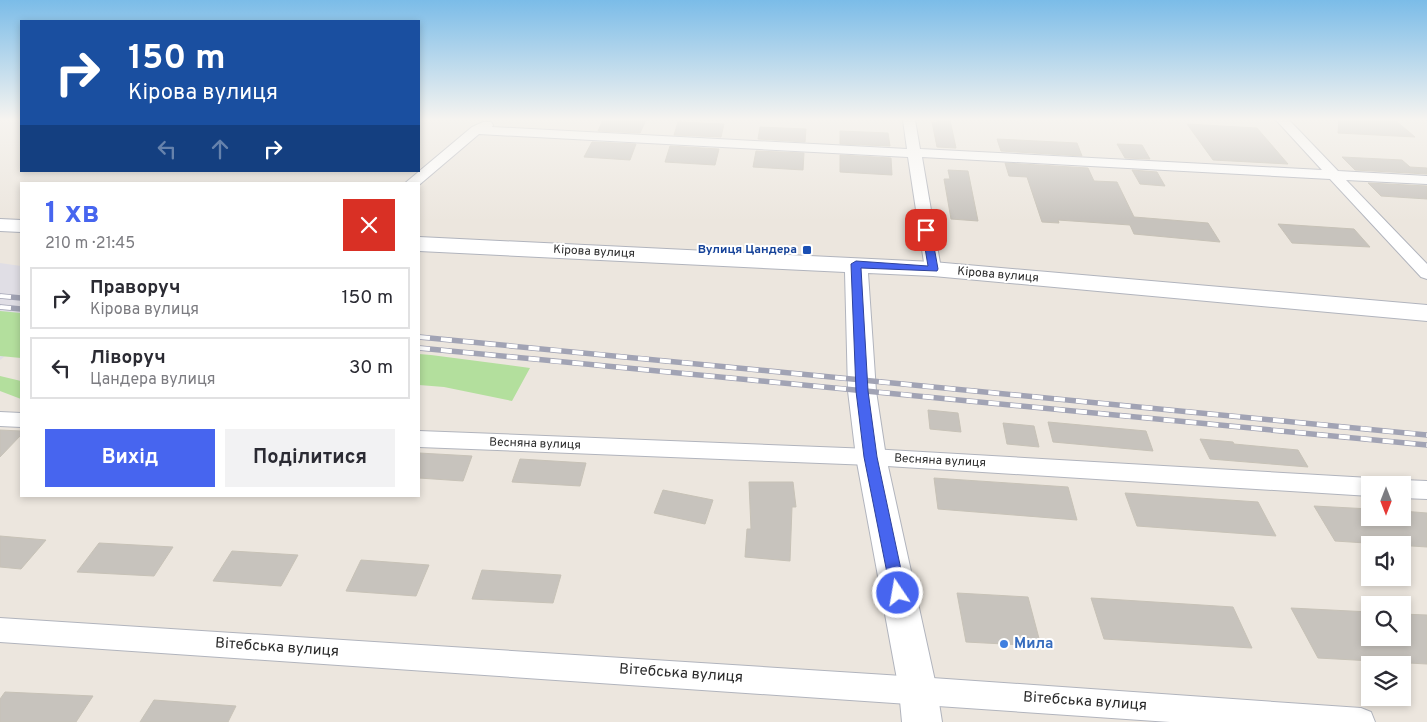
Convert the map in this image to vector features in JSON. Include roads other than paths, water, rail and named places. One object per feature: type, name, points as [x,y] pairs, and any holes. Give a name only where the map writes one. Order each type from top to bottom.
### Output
[{"type":"main road","points":[[0,225],[20,226]]},
{"type":"main road","name":"Кірова вулиця","points":[[420,244],[933,269],[1427,313]]},
{"type":"main road","points":[[856,264],[862,391],[871,457],[918,690],[922,722]]},
{"type":"street","points":[[413,182],[447,154]]},
{"type":"street","points":[[914,154],[933,269]]},
{"type":"street","points":[[945,154],[1427,180]]},
{"type":"street","points":[[1314,154],[1427,274]]},
{"type":"street","points":[[0,419],[20,420]]},
{"type":"street","name":"Весняна вулиця","points":[[420,439],[871,457],[1361,486]]},
{"type":"street","points":[[1411,489],[1427,490]]},
{"type":"street","name":"Вітебська вулиця","points":[[0,630],[918,690],[1361,722]]},
{"type":"railway","points":[[0,296],[20,298]]},
{"type":"railway","points":[[0,307],[20,309]]},
{"type":"railway","points":[[420,337],[1427,435]]},
{"type":"railway","points":[[420,348],[1427,445]]},
{"type":"place","name":"Вулиця Цандера","points":[[807,250]]},
{"type":"place","name":"Мила","points":[[1004,644]]}]
